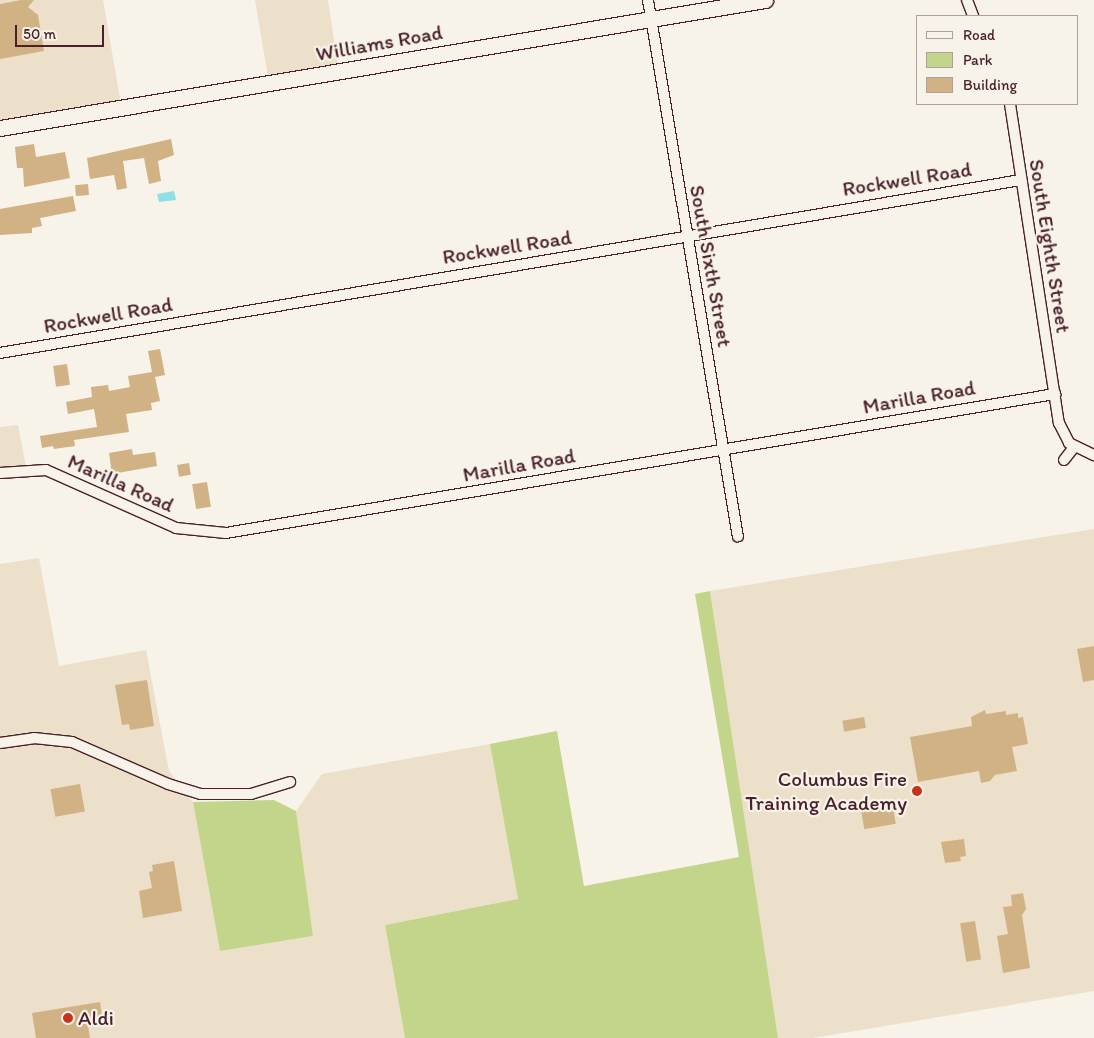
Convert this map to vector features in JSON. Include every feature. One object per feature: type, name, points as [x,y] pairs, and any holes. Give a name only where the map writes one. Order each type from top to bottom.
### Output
[{"type":"main road","name":"Williams Road","points":[[0,128],[765,0]]},
{"type":"street","name":"South Sixth Street","points":[[648,0],[738,537]]},
{"type":"street","points":[[966,0],[973,15]]},
{"type":"street","name":"South Eighth Street","points":[[1010,105],[1062,433],[1074,447]]},
{"type":"street","name":"Rockwell Road","points":[[0,353],[1021,180]]},
{"type":"street","name":"Marilla Road","points":[[0,473],[46,470],[160,522],[185,530],[219,533],[724,451],[1055,394]]},
{"type":"street","points":[[1064,460],[1074,447],[1094,455]]},
{"type":"street","points":[[0,743],[34,738],[72,742],[168,784],[201,794],[251,794],[290,782]]},
{"type":"shaded area","points":[[0,0],[103,0],[121,104],[0,124]]},
{"type":"shaded area","points":[[255,0],[328,0],[338,66],[268,77]]},
{"type":"shaded area","points":[[18,425],[26,467],[0,471],[0,427]]},
{"type":"shaded area","name":"Columbus Fire Training Academy","points":[[1094,529],[1094,991],[813,1038],[778,1038],[710,591]]},
{"type":"shaded area","points":[[39,558],[59,666],[146,650],[169,771],[193,802],[220,951],[313,936],[296,811],[322,774],[490,744],[518,899],[385,925],[405,1038],[0,1038],[0,564]]},
{"type":"green space","points":[[710,591],[778,1038],[405,1038],[385,925],[518,899],[490,744],[557,731],[584,886],[739,857],[695,594]]},
{"type":"green space","points":[[274,800],[296,811],[313,936],[220,951],[193,802]]},
{"type":"water","points":[[174,191],[176,200],[159,202],[157,194]]},
{"type":"building","points":[[21,0],[34,0],[28,7],[38,15],[44,51],[0,59],[0,4]]},
{"type":"building","points":[[171,139],[174,155],[158,161],[161,181],[149,184],[144,158],[123,161],[127,188],[117,190],[114,175],[90,179],[87,158]]},
{"type":"building","points":[[34,144],[36,157],[65,152],[70,178],[24,187],[23,168],[17,168],[15,147]]},
{"type":"building","points":[[88,184],[89,195],[76,196],[75,185]]},
{"type":"building","points":[[73,196],[76,211],[40,218],[42,226],[32,228],[32,233],[0,235],[0,209]]},
{"type":"building","points":[[160,349],[165,375],[155,377],[160,401],[151,403],[152,410],[126,414],[129,432],[74,440],[75,446],[54,449],[53,446],[42,448],[40,436],[97,427],[94,409],[68,414],[66,402],[92,397],[91,387],[108,385],[109,391],[130,387],[128,376],[152,372],[148,351]]},
{"type":"building","points":[[67,364],[70,385],[56,387],[53,366]]},
{"type":"building","points":[[132,449],[133,455],[155,452],[157,466],[112,474],[109,453]]},
{"type":"building","points":[[189,463],[191,475],[179,477],[177,465]]},
{"type":"building","points":[[207,482],[211,507],[196,509],[192,484]]},
{"type":"building","points":[[1094,646],[1094,680],[1083,682],[1077,649]]},
{"type":"building","points":[[147,680],[154,726],[130,730],[129,724],[122,725],[115,685]]},
{"type":"building","points":[[985,710],[986,714],[1006,711],[1006,715],[1018,713],[1018,718],[1023,717],[1028,744],[1012,747],[1017,771],[995,775],[990,781],[981,783],[979,771],[918,782],[910,737],[972,726],[971,717]]},
{"type":"building","points":[[864,717],[866,728],[844,732],[842,721]]},
{"type":"building","points":[[80,784],[85,812],[55,817],[50,789]]},
{"type":"building","points":[[892,802],[896,824],[864,829],[860,808]]},
{"type":"building","points":[[964,839],[966,856],[960,857],[961,861],[945,863],[941,842]]},
{"type":"building","points":[[174,861],[182,911],[143,918],[139,891],[152,888],[149,872],[153,871],[152,865]]},
{"type":"building","points":[[1023,893],[1026,909],[1022,915],[1030,968],[1003,973],[997,936],[1008,934],[1003,907],[1012,906],[1011,895]]},
{"type":"building","points":[[975,921],[981,960],[966,962],[960,923]]},
{"type":"building","name":"Aldi","points":[[100,1002],[103,1024],[88,1026],[90,1038],[36,1038],[32,1013]]},
{"type":"place","name":"Columbus Fire Training Academy","points":[[917,791]]},
{"type":"place","name":"Aldi","points":[[68,1018]]}]
